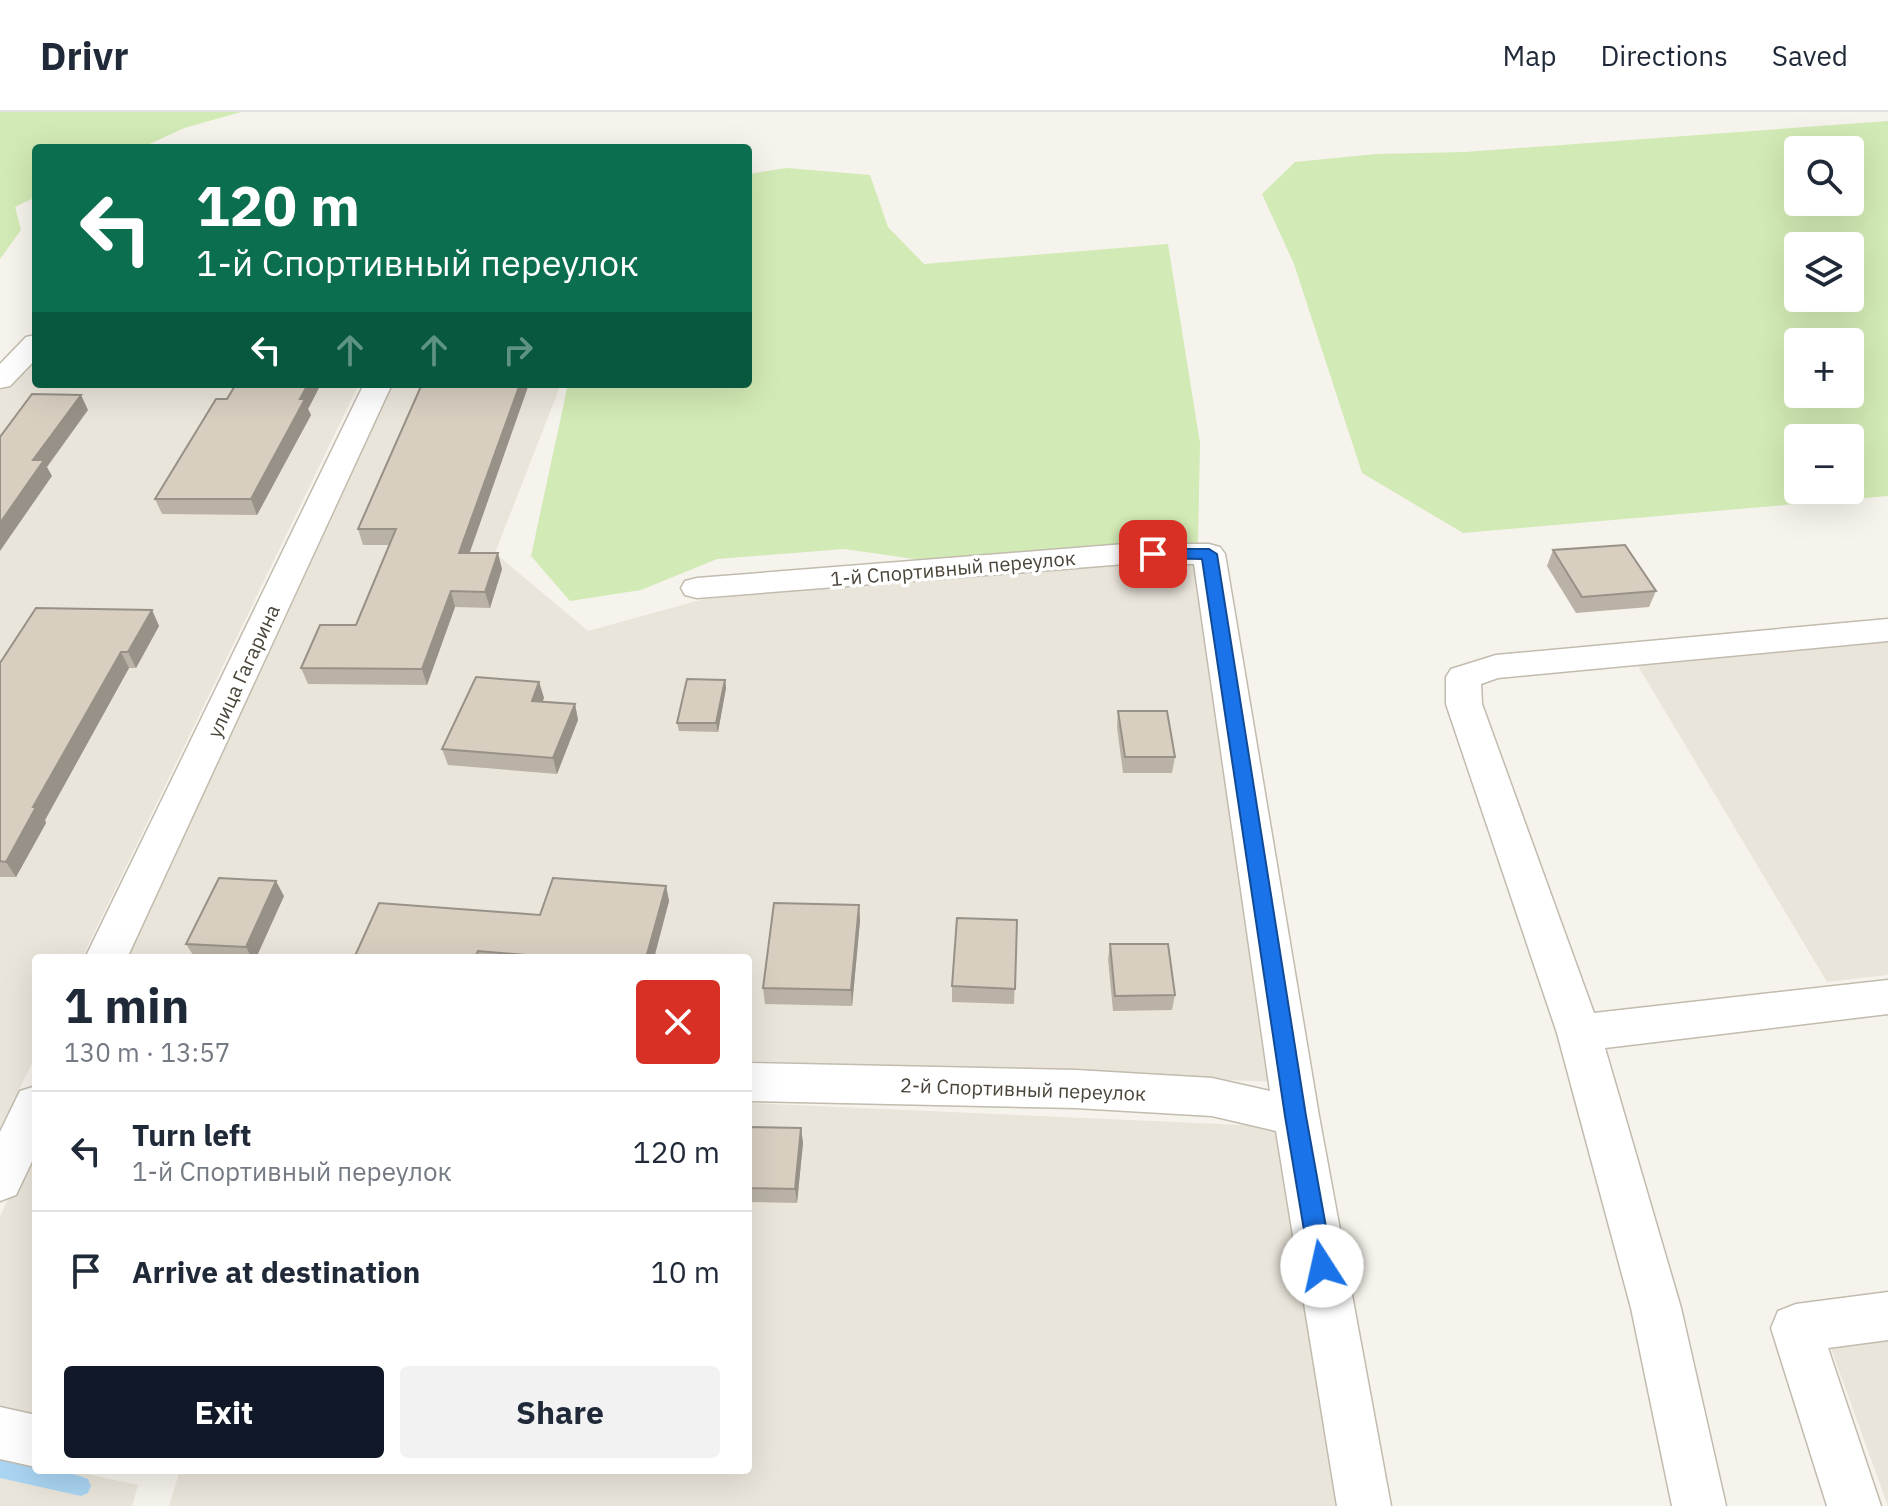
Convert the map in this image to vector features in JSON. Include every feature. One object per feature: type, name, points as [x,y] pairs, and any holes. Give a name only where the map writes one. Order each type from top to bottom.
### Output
[{"type":"street","points":[[0,380],[32,347]]},
{"type":"street","name":"улица Гагарина","points":[[108,954],[376,388]]},
{"type":"street","name":"1-й Спортивный переулок","points":[[697,588],[1125,554],[1209,554],[1296,1116]]},
{"type":"street","points":[[1699,1506],[1656,1308],[1579,1033],[1464,704],[1463,677],[1496,667],[1888,630]]},
{"type":"street","points":[[1579,1033],[1888,997]]},
{"type":"street","name":"2-й Спортивный переулок","points":[[752,1082],[1076,1089],[1212,1097],[1296,1116]]},
{"type":"street","points":[[0,1180],[32,1113]]},
{"type":"street","points":[[1296,1116],[1364,1506]]},
{"type":"street","points":[[1854,1506],[1796,1328],[1888,1316]]},
{"type":"street","points":[[0,1433],[32,1440]]},
{"type":"shaded area","points":[[32,354],[32,388],[357,388],[84,954],[32,954],[32,1063],[0,1129],[0,386]]},
{"type":"shaded area","points":[[390,388],[559,388],[495,553],[588,631],[704,599],[1120,564],[1199,564],[1277,1082],[752,1061],[752,954],[124,954]]},
{"type":"shaded area","points":[[1888,637],[1888,975],[1827,982],[1635,661]]},
{"type":"shaded area","points":[[752,1103],[1288,1127],[1347,1506],[169,1506],[179,1474],[752,1474]]},
{"type":"shaded area","points":[[32,1148],[32,1419],[0,1413],[0,1216]]},
{"type":"shaded area","points":[[1888,1336],[1888,1506],[1829,1343]]},
{"type":"shaded area","points":[[0,1455],[32,1462],[32,1474],[87,1474],[138,1485],[132,1506],[0,1506]]},
{"type":"green space","points":[[0,112],[241,112],[184,128],[150,144],[32,144],[32,199],[15,207],[21,230],[0,259]]},
{"type":"green space","points":[[1888,121],[1888,496],[1864,498],[1864,424],[1784,424],[1784,504],[1796,504],[1463,533],[1362,473],[1294,264],[1262,194],[1295,162],[1376,154],[1465,152]]},
{"type":"green space","points":[[787,168],[870,175],[888,227],[924,264],[1168,244],[1200,443],[1198,544],[929,561],[844,549],[717,559],[641,590],[570,601],[531,556],[567,388],[752,388],[752,173]]},
{"type":"building","points":[[234,388],[306,388],[300,399],[305,399],[251,499],[155,499],[216,399],[227,399]]},
{"type":"building","points":[[420,388],[519,388],[459,553],[498,553],[485,592],[451,591],[422,669],[301,668],[320,625],[356,625],[396,529],[358,529]]},
{"type":"building","points":[[32,394],[81,395],[33,460],[44,460],[0,523],[0,437]]},
{"type":"building","points":[[1625,545],[1656,591],[1582,597],[1553,550]]},
{"type":"building","points":[[36,608],[152,610],[128,652],[121,652],[33,807],[36,807],[6,862],[0,861],[0,663]]},
{"type":"building","points":[[476,677],[539,682],[532,701],[575,704],[553,758],[442,749]]},
{"type":"building","points":[[687,679],[725,680],[716,723],[677,723]]},
{"type":"building","points":[[1118,711],[1167,711],[1175,757],[1125,757]]},
{"type":"building","points":[[219,878],[276,881],[246,947],[186,944]]},
{"type":"building","points":[[553,878],[666,886],[647,954],[478,951],[477,954],[356,954],[379,903],[540,915]]},
{"type":"building","points":[[774,903],[859,905],[851,990],[763,988]]},
{"type":"building","points":[[957,918],[1017,920],[1015,989],[952,986]]},
{"type":"building","points":[[1110,944],[1168,944],[1175,995],[1115,996]]},
{"type":"building","points":[[752,1127],[801,1128],[795,1189],[752,1188]]},
{"type":"waterway","points":[[0,1468],[81,1486]]},
{"type":"route","points":[[1153,554],[1209,554],[1322,1266]]}]
